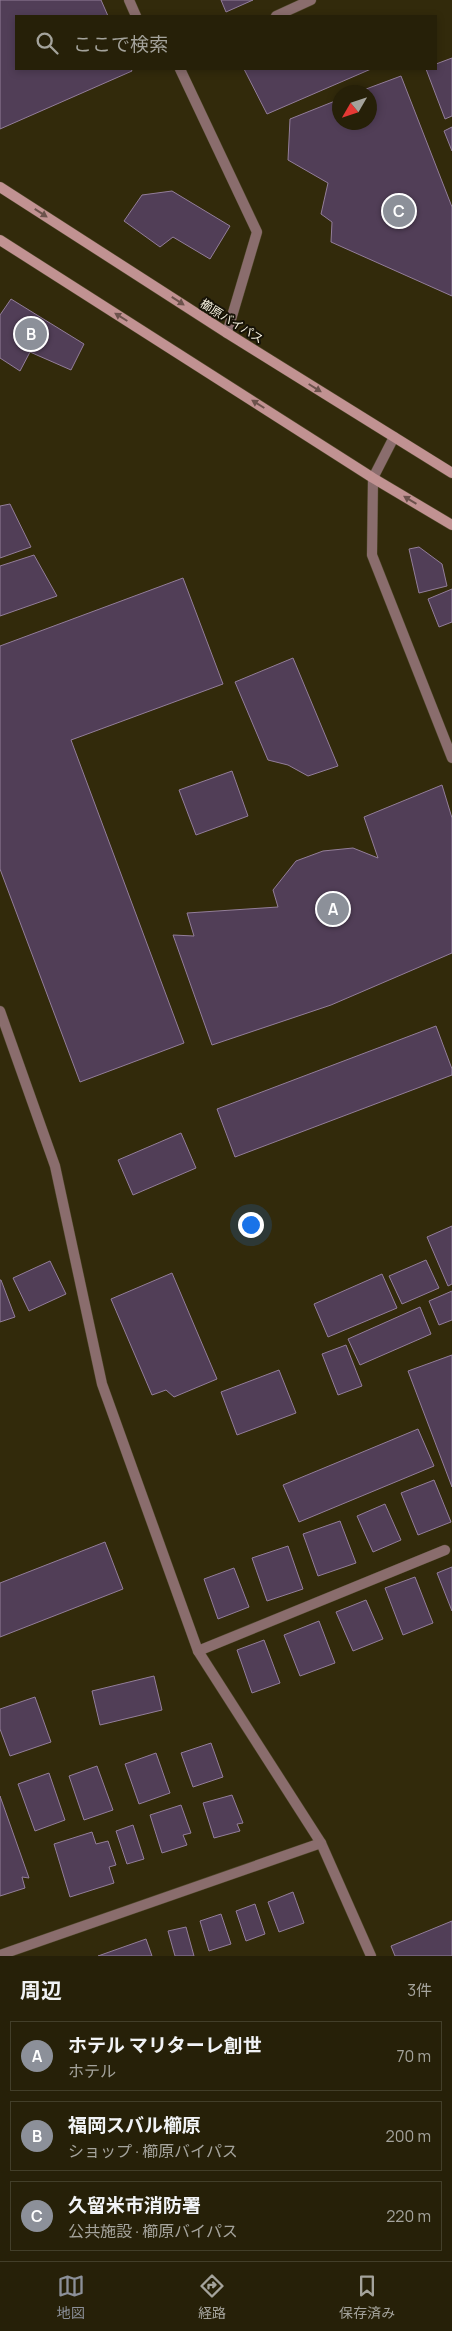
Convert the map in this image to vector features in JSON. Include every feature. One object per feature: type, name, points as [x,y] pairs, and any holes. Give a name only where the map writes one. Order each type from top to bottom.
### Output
[{"type":"street","points":[[129,0],[136,15]]},
{"type":"street","points":[[278,15],[311,0]]},
{"type":"street","points":[[180,70],[257,232],[227,333]]},
{"type":"street","name":"櫛原バイパス","points":[[0,187],[227,333],[452,473]]},
{"type":"street","points":[[0,240],[373,478],[452,526]]},
{"type":"street","points":[[394,438],[373,478],[372,555],[452,758]]},
{"type":"street","points":[[0,1011],[55,1166],[102,1384],[198,1651],[321,1843],[371,1956]]},
{"type":"street","points":[[198,1651],[445,1550]]},
{"type":"street","points":[[0,1955],[321,1843]]},
{"type":"building","points":[[0,0],[101,0],[108,15],[15,15],[15,70],[132,71],[0,129]]},
{"type":"building","points":[[221,0],[253,0],[226,12]]},
{"type":"building","points":[[452,58],[452,116],[445,119],[426,70],[437,70],[437,64]]},
{"type":"building","points":[[245,70],[369,70],[267,114]]},
{"type":"building","points":[[401,76],[452,207],[452,296],[331,242],[332,222],[321,214],[328,183],[288,160],[290,119],[332,102],[332,130],[377,130],[377,85]]},
{"type":"building","points":[[452,127],[452,151],[444,131]]},
{"type":"building","points":[[172,191],[230,226],[210,259],[173,237],[160,247],[124,221],[142,195]]},
{"type":"building","points":[[11,299],[84,344],[71,370],[30,352],[20,371],[0,358],[0,315]]},
{"type":"building","points":[[10,504],[31,547],[0,558],[0,506]]},
{"type":"building","points":[[419,547],[442,564],[447,586],[419,593],[409,549]]},
{"type":"building","points":[[34,555],[57,596],[0,616],[0,566]]},
{"type":"building","points":[[183,578],[223,684],[71,740],[184,1043],[80,1082],[0,869],[0,646]]},
{"type":"building","points":[[452,589],[452,622],[439,627],[428,599]]},
{"type":"building","points":[[293,658],[338,766],[308,776],[288,765],[268,760],[235,682]]},
{"type":"building","points":[[232,771],[248,816],[196,835],[179,790]]},
{"type":"building","points":[[442,785],[452,818],[452,953],[331,1005],[212,1045],[173,935],[194,936],[187,913],[278,907],[273,890],[296,861],[323,851],[353,848],[378,858],[364,817]]},
{"type":"building","points":[[436,1026],[452,1069],[452,1075],[235,1157],[217,1109]]},
{"type":"building","points":[[181,1133],[196,1168],[133,1195],[118,1160]]},
{"type":"building","points":[[452,1226],[452,1284],[448,1286],[427,1237]]},
{"type":"building","points":[[426,1260],[439,1288],[402,1304],[389,1276]]},
{"type":"building","points":[[50,1261],[66,1294],[29,1311],[13,1278]]},
{"type":"building","points":[[172,1273],[217,1379],[174,1397],[166,1390],[152,1395],[111,1299]]},
{"type":"building","points":[[382,1274],[397,1308],[328,1337],[314,1304]]},
{"type":"building","points":[[0,1280],[15,1317],[0,1322]]},
{"type":"building","points":[[452,1291],[452,1320],[439,1325],[429,1301]]},
{"type":"building","points":[[420,1307],[431,1334],[360,1365],[348,1339]]},
{"type":"building","points":[[346,1345],[362,1386],[338,1395],[322,1354]]},
{"type":"building","points":[[452,1355],[452,1487],[408,1371]]},
{"type":"building","points":[[279,1370],[296,1413],[237,1435],[221,1392]]},
{"type":"building","points":[[418,1429],[434,1466],[299,1522],[283,1485]]},
{"type":"building","points":[[434,1480],[451,1522],[418,1535],[401,1493]]},
{"type":"building","points":[[385,1504],[401,1540],[373,1552],[357,1516]]},
{"type":"building","points":[[340,1521],[356,1563],[318,1576],[303,1534]]},
{"type":"building","points":[[105,1542],[123,1589],[0,1637],[0,1583]]},
{"type":"building","points":[[288,1546],[303,1589],[267,1601],[252,1558]]},
{"type":"building","points":[[452,1567],[452,1611],[437,1573]]},
{"type":"building","points":[[234,1568],[249,1607],[218,1619],[204,1579]]},
{"type":"building","points":[[415,1577],[433,1623],[403,1635],[385,1588]]},
{"type":"building","points":[[366,1600],[383,1639],[353,1651],[336,1612]]},
{"type":"building","points":[[319,1621],[335,1663],[300,1676],[284,1635]]},
{"type":"building","points":[[264,1640],[280,1683],[252,1693],[237,1650]]},
{"type":"building","points":[[154,1676],[162,1710],[100,1725],[92,1691]]},
{"type":"building","points":[[35,1697],[51,1742],[10,1756],[0,1729],[0,1709]]},
{"type":"building","points":[[211,1743],[223,1777],[193,1787],[181,1753]]},
{"type":"building","points":[[156,1753],[170,1793],[139,1804],[125,1764]]},
{"type":"building","points":[[97,1766],[113,1810],[84,1820],[69,1776]]},
{"type":"building","points":[[49,1773],[65,1820],[35,1831],[18,1784]]},
{"type":"building","points":[[232,1795],[243,1823],[237,1824],[240,1831],[214,1838],[203,1803]]},
{"type":"building","points":[[0,1796],[29,1878],[22,1877],[25,1888],[0,1896]]},
{"type":"building","points":[[181,1805],[191,1833],[183,1835],[187,1845],[162,1853],[150,1815]]},
{"type":"building","points":[[133,1825],[144,1859],[127,1864],[116,1831]]},
{"type":"building","points":[[92,1832],[96,1844],[108,1841],[116,1865],[109,1867],[114,1883],[70,1897],[54,1844]]},
{"type":"building","points":[[293,1892],[304,1923],[279,1932],[268,1902]]},
{"type":"building","points":[[255,1904],[265,1934],[246,1941],[236,1911]]},
{"type":"building","points":[[221,1914],[231,1944],[209,1951],[200,1921]]},
{"type":"building","points":[[452,1921],[452,1956],[395,1956],[391,1946]]},
{"type":"building","points":[[186,1927],[194,1956],[175,1956],[168,1931]]},
{"type":"building","points":[[146,1939],[152,1956],[98,1956]]},
{"type":"place","name":"久留米市消防署","points":[[399,211]]},
{"type":"place","name":"福岡スバル櫛原","points":[[31,334]]},
{"type":"place","name":"ホテル マリターレ創世","points":[[333,909]]}]
